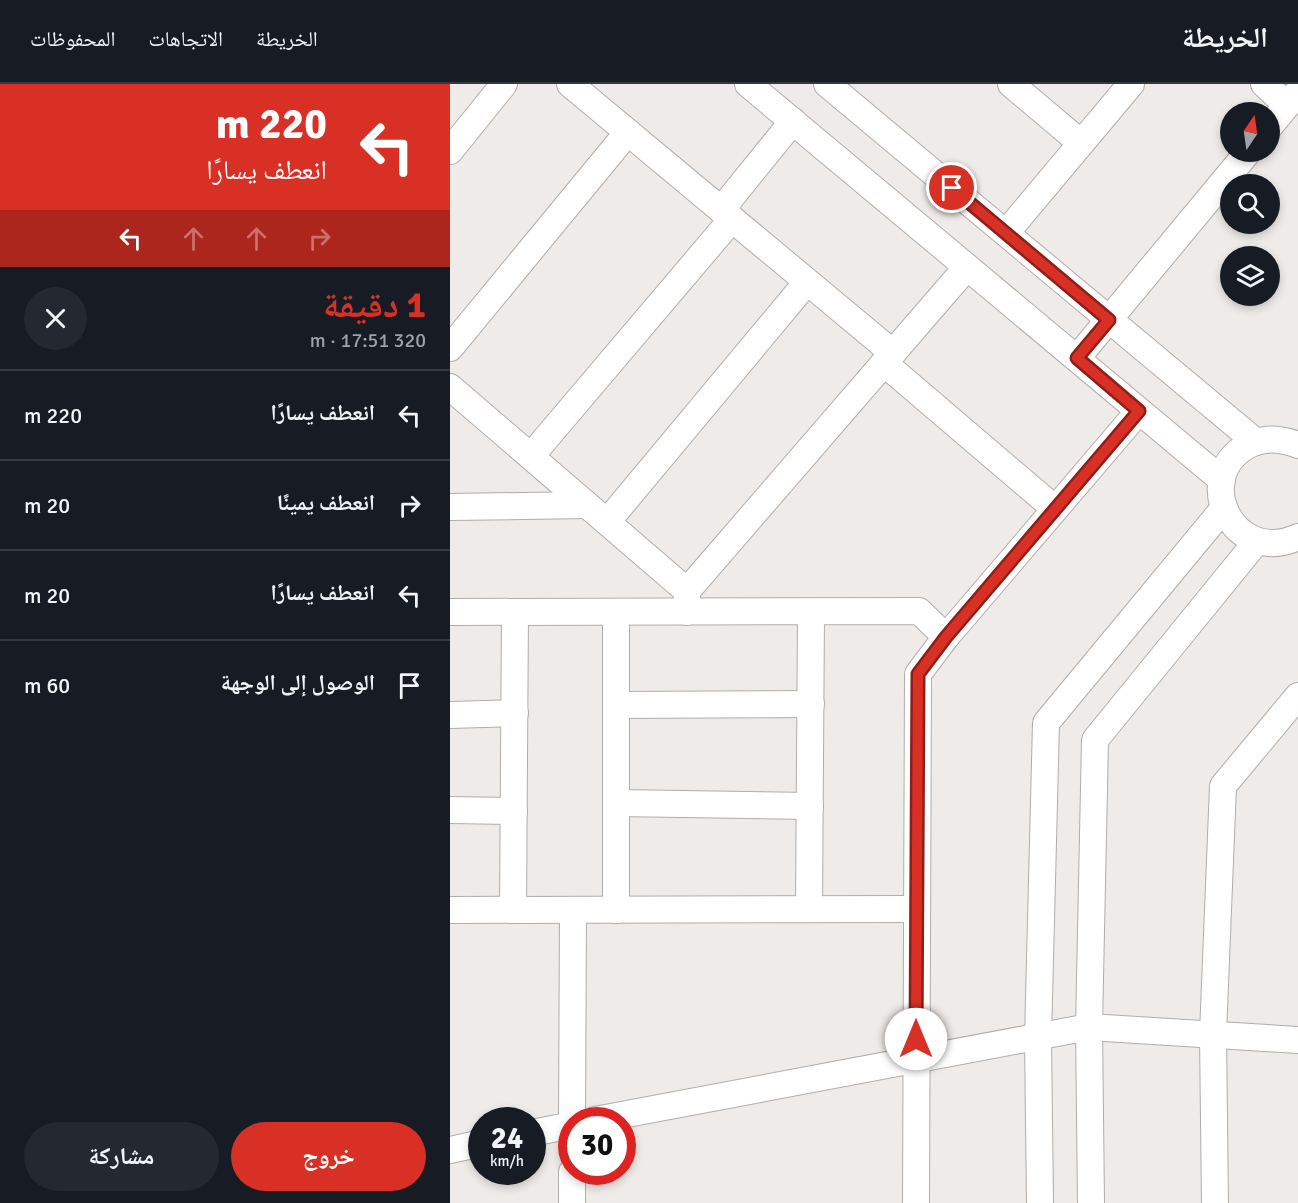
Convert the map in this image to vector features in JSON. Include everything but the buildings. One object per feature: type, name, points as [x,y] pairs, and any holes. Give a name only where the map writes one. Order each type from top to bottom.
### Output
[{"type":"street","points":[[450,151],[504,84]]},
{"type":"street","points":[[570,84],[807,282],[1055,509]]},
{"type":"street","points":[[748,84],[1222,480]]},
{"type":"street","points":[[827,84],[1256,442]]},
{"type":"street","points":[[1011,84],[1081,143]]},
{"type":"street","points":[[1006,233],[1131,84]]},
{"type":"street","points":[[1264,84],[1293,98],[1280,114]]},
{"type":"street","points":[[531,456],[726,214],[792,121]]},
{"type":"street","points":[[450,348],[628,132]]},
{"type":"street","points":[[1077,358],[1240,162]]},
{"type":"street","points":[[687,602],[967,267]]},
{"type":"street","points":[[607,522],[807,282]]},
{"type":"street","points":[[450,387],[607,522],[687,602]]},
{"type":"street","points":[[916,1203],[918,674],[946,637],[1139,411]]},
{"type":"street","points":[[1296,541],[1274,543],[1257,541],[1240,532],[1224,508],[1221,489],[1222,480],[1231,460],[1246,446],[1278,439],[1298,445]]},
{"type":"street","points":[[450,507],[586,505]]},
{"type":"street","points":[[1040,1203],[1038,1038],[1046,723],[1224,508]]},
{"type":"street","points":[[1091,1203],[1089,1027],[1095,740],[1257,541]]},
{"type":"street","points":[[450,612],[616,612],[687,602],[812,612],[919,612],[946,637]]},
{"type":"street","points":[[513,910],[515,612]]},
{"type":"street","points":[[616,612],[616,910]]},
{"type":"street","points":[[809,909],[812,612]]},
{"type":"street","points":[[1215,1203],[1213,1034],[1223,786],[1298,696]]},
{"type":"street","points":[[616,705],[810,704]]},
{"type":"street","points":[[450,715],[515,713]]},
{"type":"street","points":[[616,803],[810,806]]},
{"type":"street","points":[[450,810],[514,811]]},
{"type":"street","points":[[450,910],[916,909]]},
{"type":"street","points":[[572,1107],[573,910]]},
{"type":"street","points":[[636,1112],[1089,1027],[1298,1040]]},
{"type":"street","points":[[450,1150],[468,1146]]},
{"type":"street","points":[[572,1185],[572,1203]]},
{"type":"route","points":[[916,1039],[918,674],[946,637],[1139,411],[1077,358],[1109,320],[952,188]]}]
